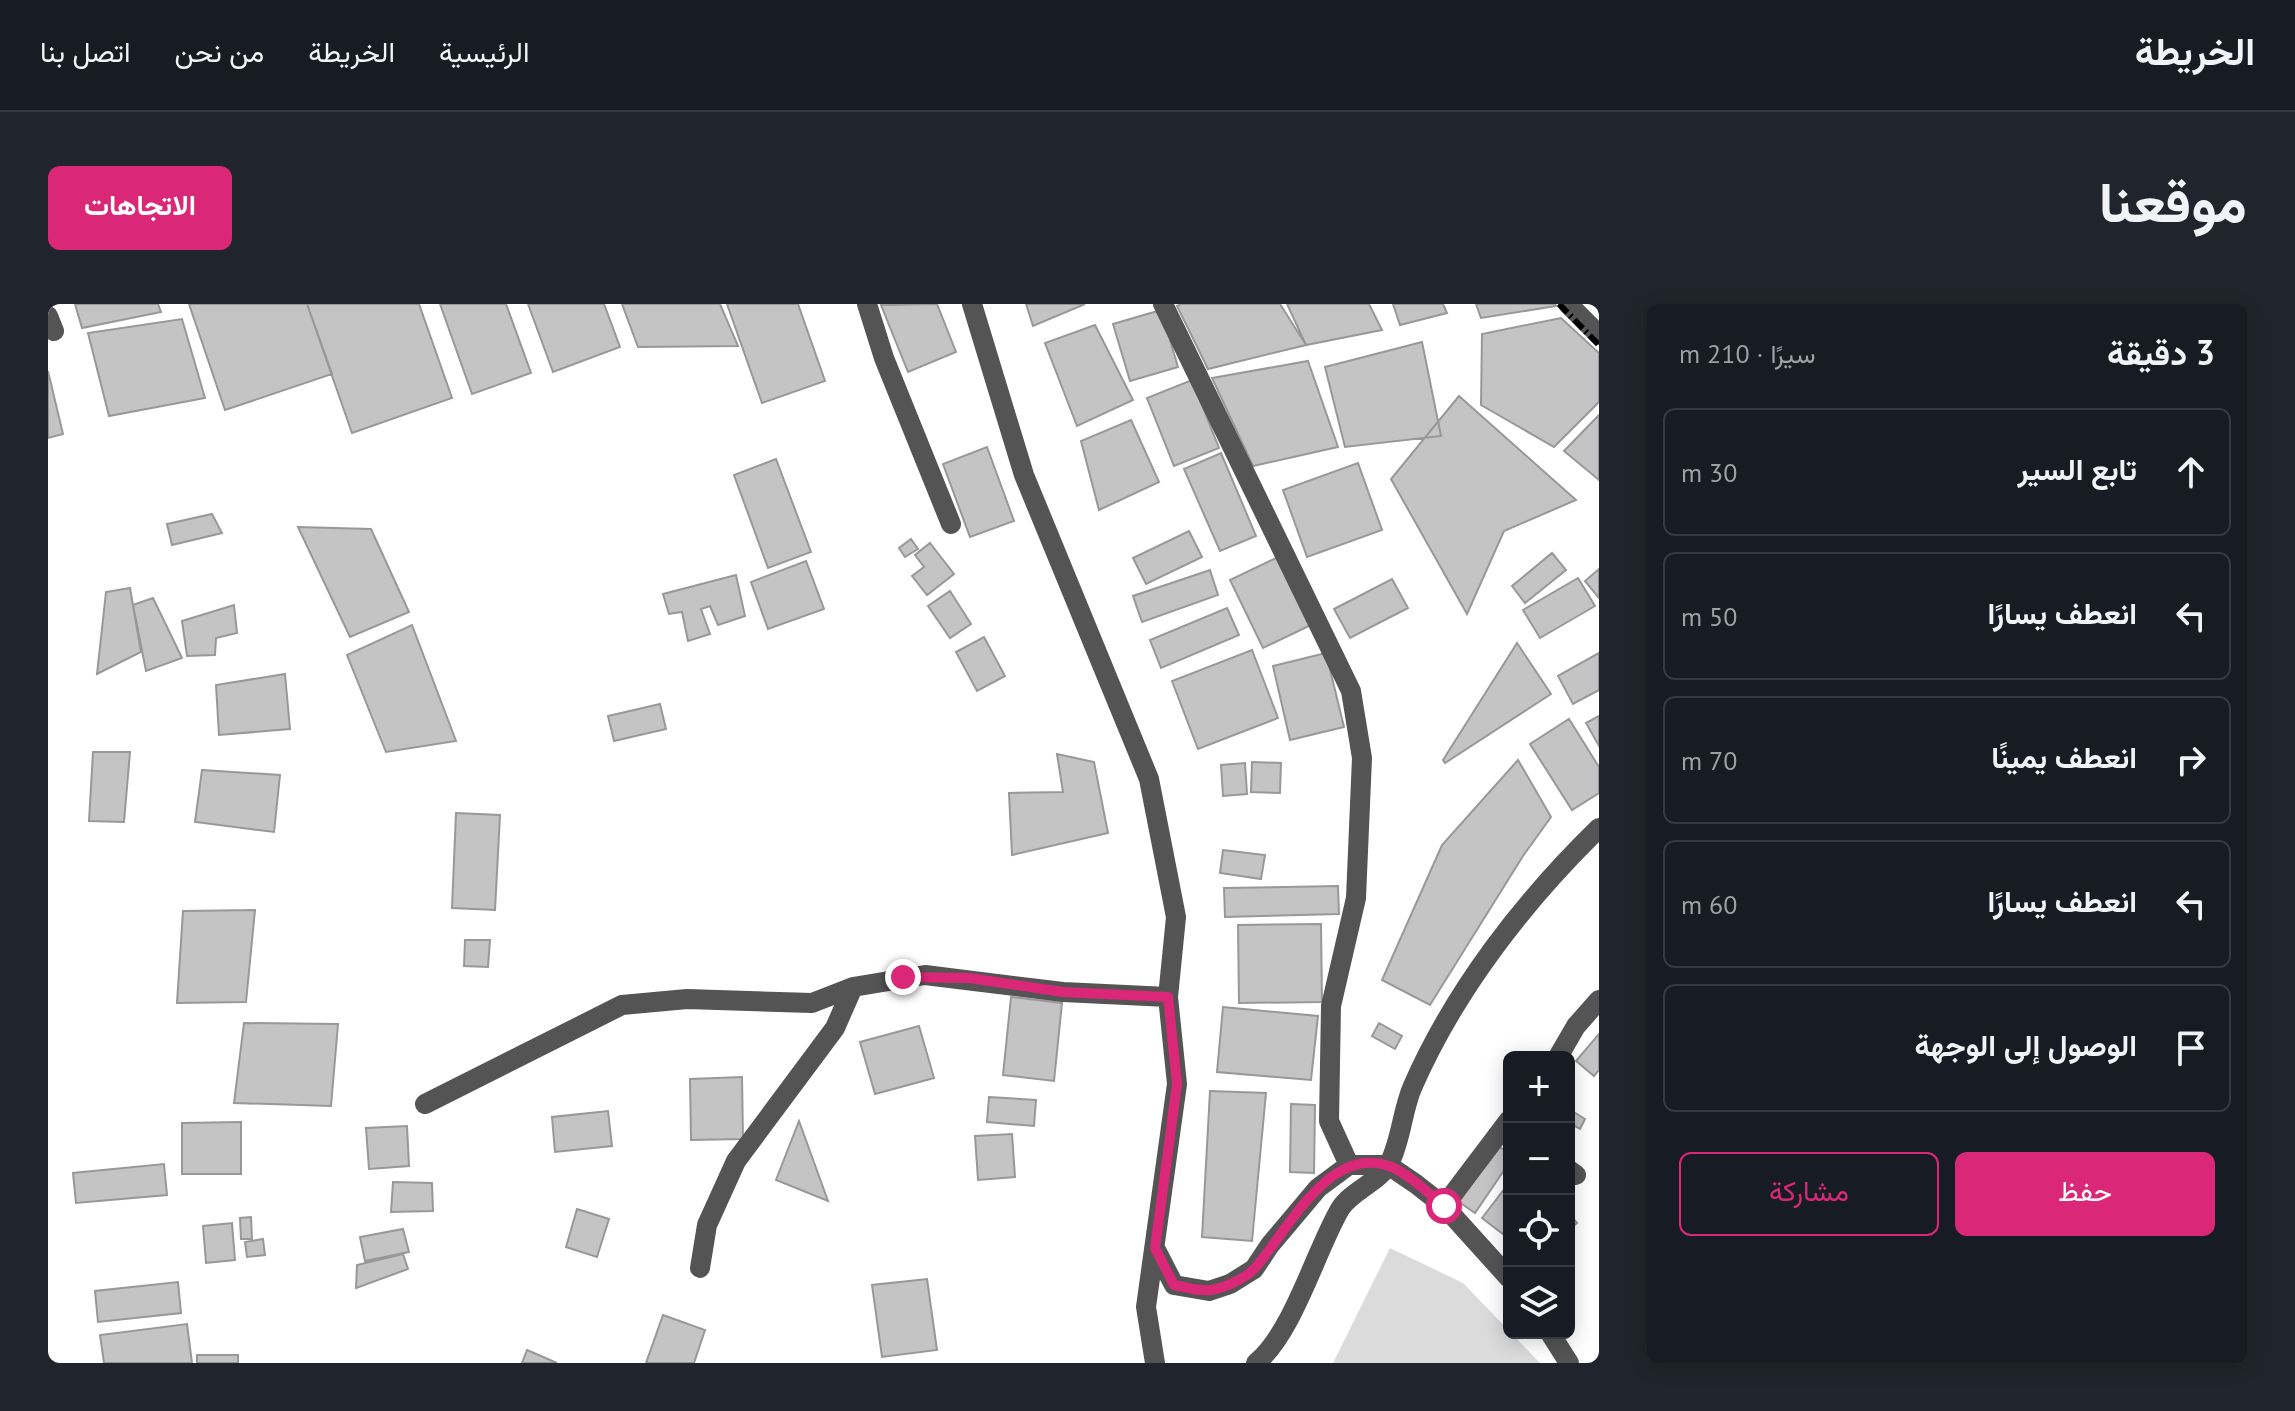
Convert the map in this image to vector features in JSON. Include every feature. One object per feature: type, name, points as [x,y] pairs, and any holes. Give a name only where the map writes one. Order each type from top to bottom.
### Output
[{"type":"street","points":[[867,304],[884,358],[951,524]]},
{"type":"street","points":[[972,304],[1024,475],[1149,779],[1176,917],[1168,997],[1177,1084],[1146,1307],[1155,1363]]},
{"type":"street","points":[[1163,304],[1351,691],[1362,758],[1356,898],[1331,1006],[1329,1121],[1349,1165]]},
{"type":"street","points":[[1568,304],[1599,335]]},
{"type":"street","points":[[1256,1363],[1308,1281],[1342,1207],[1388,1165],[1411,1090],[1440,1031],[1505,934],[1550,876],[1599,828]]},
{"type":"street","points":[[425,1104],[622,1005],[687,999],[812,1003],[853,987],[925,975],[1063,992],[1168,997]]},
{"type":"street","points":[[700,1268],[707,1225],[736,1161],[835,1028],[853,987]]},
{"type":"street","points":[[1561,1051],[1576,1026],[1599,1000]]},
{"type":"street","points":[[1444,1206],[1503,1131]]},
{"type":"street","points":[[1155,1248],[1174,1285],[1209,1291],[1230,1284],[1254,1269],[1318,1188],[1349,1165],[1388,1165],[1444,1206],[1503,1271]]},
{"type":"street","points":[[1554,1339],[1569,1363]]},
{"type":"shaded area","points":[[1390,1248],[1463,1283],[1503,1325],[1503,1339],[1517,1339],[1540,1363],[1333,1363]]},
{"type":"building","points":[[75,304],[158,304],[161,312],[82,328]]},
{"type":"building","points":[[189,304],[307,304],[332,374],[225,410]]},
{"type":"building","points":[[307,304],[419,304],[452,398],[352,433]]},
{"type":"building","points":[[440,304],[506,304],[531,373],[472,394]]},
{"type":"building","points":[[528,304],[604,304],[620,347],[553,372]]},
{"type":"building","points":[[622,304],[720,304],[738,346],[638,347]]},
{"type":"building","points":[[727,304],[798,304],[825,381],[762,403]]},
{"type":"building","points":[[937,304],[956,352],[908,372],[881,305]]},
{"type":"building","points":[[1026,304],[1085,304],[1033,326]]},
{"type":"building","points":[[1280,304],[1306,345],[1208,369],[1177,306]]},
{"type":"building","points":[[1287,304],[1369,304],[1382,330],[1306,345]]},
{"type":"building","points":[[1393,304],[1443,304],[1447,313],[1400,325]]},
{"type":"building","points":[[1476,304],[1555,304],[1556,306],[1481,318]]},
{"type":"building","points":[[1161,310],[1178,367],[1130,381],[1113,324]]},
{"type":"building","points":[[1561,318],[1599,353],[1599,402],[1554,447],[1481,405],[1482,334]]},
{"type":"building","points":[[182,319],[205,398],[109,416],[88,333]]},
{"type":"building","points":[[1095,325],[1133,400],[1077,426],[1045,343]]},
{"type":"building","points":[[1422,342],[1441,436],[1345,447],[1325,367]]},
{"type":"building","points":[[1308,361],[1338,447],[1253,466],[1212,378]]},
{"type":"building","points":[[48,371],[63,434],[48,438]]},
{"type":"building","points":[[1192,380],[1219,448],[1174,466],[1147,398]]},
{"type":"building","points":[[1459,396],[1576,500],[1504,531],[1467,614],[1391,479]]},
{"type":"building","points":[[1599,415],[1599,480],[1564,451]]},
{"type":"building","points":[[1131,420],[1159,482],[1099,510],[1081,441]]},
{"type":"building","points":[[987,447],[1014,521],[970,537],[943,464]]},
{"type":"building","points":[[1221,453],[1256,536],[1220,551],[1184,469]]},
{"type":"building","points":[[776,459],[811,552],[768,568],[734,475]]},
{"type":"building","points":[[1358,463],[1382,530],[1307,557],[1283,490]]},
{"type":"building","points":[[212,514],[222,533],[172,545],[167,524]]},
{"type":"building","points":[[298,527],[371,529],[409,612],[350,637]]},
{"type":"building","points":[[1189,531],[1202,557],[1146,584],[1133,558]]},
{"type":"building","points":[[911,539],[918,549],[905,557],[899,548]]},
{"type":"building","points":[[930,543],[954,574],[927,595],[912,576],[924,567],[915,555]]},
{"type":"building","points":[[1552,553],[1566,570],[1525,603],[1512,586]]},
{"type":"building","points":[[1278,557],[1311,625],[1263,648],[1230,580]]},
{"type":"building","points":[[806,561],[824,609],[768,629],[751,582]]},
{"type":"building","points":[[1599,569],[1599,598],[1585,581]]},
{"type":"building","points":[[1210,570],[1218,595],[1142,622],[1133,596]]},
{"type":"building","points":[[736,575],[745,616],[718,625],[710,606],[701,609],[710,634],[688,641],[682,612],[669,614],[663,594]]},
{"type":"building","points":[[1578,578],[1595,606],[1540,638],[1523,610]]},
{"type":"building","points":[[1392,579],[1408,608],[1350,638],[1334,609]]},
{"type":"building","points":[[130,588],[141,652],[97,674],[106,592]]},
{"type":"building","points":[[950,591],[971,624],[950,638],[928,606]]},
{"type":"building","points":[[153,598],[182,658],[146,671],[133,605]]},
{"type":"building","points":[[234,605],[237,633],[216,638],[215,655],[187,656],[182,621]]},
{"type":"building","points":[[1227,608],[1239,635],[1161,668],[1150,640]]},
{"type":"building","points":[[412,625],[456,741],[386,752],[347,655]]},
{"type":"building","points":[[984,637],[1005,676],[977,691],[956,652]]},
{"type":"building","points":[[1517,643],[1551,694],[1445,763],[1443,760]]},
{"type":"building","points":[[1252,650],[1278,718],[1198,749],[1172,681]]},
{"type":"building","points":[[1326,653],[1344,727],[1290,740],[1273,666]]},
{"type":"building","points":[[1599,653],[1599,690],[1573,704],[1558,676]]},
{"type":"building","points":[[285,674],[290,729],[219,735],[216,685]]},
{"type":"building","points":[[660,704],[666,729],[614,741],[608,716]]},
{"type":"building","points":[[1599,716],[1599,746],[1586,723]]},
{"type":"building","points":[[1569,719],[1599,767],[1599,793],[1572,810],[1530,744]]},
{"type":"building","points":[[93,752],[130,752],[124,822],[89,821]]},
{"type":"building","points":[[1057,754],[1094,762],[1108,833],[1012,855],[1009,793],[1063,792]]},
{"type":"building","points":[[1518,760],[1551,817],[1523,856],[1430,1005],[1382,980],[1442,845]]},
{"type":"building","points":[[1252,762],[1281,763],[1280,793],[1251,792]]},
{"type":"building","points":[[1245,763],[1247,794],[1223,796],[1221,765]]},
{"type":"building","points":[[202,770],[280,775],[274,832],[195,822]]},
{"type":"building","points":[[456,813],[500,815],[495,910],[452,908]]},
{"type":"building","points":[[1223,850],[1265,855],[1261,879],[1220,873]]},
{"type":"building","points":[[1338,886],[1339,914],[1225,917],[1224,888]]},
{"type":"building","points":[[255,910],[246,1002],[177,1003],[183,911]]},
{"type":"building","points":[[1321,924],[1322,1002],[1239,1003],[1238,925]]},
{"type":"building","points":[[465,940],[490,940],[488,967],[464,966]]},
{"type":"building","points":[[1011,997],[1062,1003],[1054,1081],[1003,1075]]},
{"type":"building","points":[[1223,1007],[1318,1016],[1311,1080],[1217,1072]]},
{"type":"building","points":[[244,1023],[338,1024],[331,1106],[234,1103]]},
{"type":"building","points":[[1379,1023],[1402,1036],[1395,1049],[1372,1036]]},
{"type":"building","points":[[919,1026],[934,1078],[875,1094],[860,1042]]},
{"type":"building","points":[[1599,1034],[1599,1070],[1594,1076],[1576,1061]]},
{"type":"building","points":[[742,1077],[743,1139],[691,1140],[690,1079]]},
{"type":"building","points":[[1210,1091],[1266,1093],[1252,1241],[1202,1237]]},
{"type":"building","points":[[989,1097],[1036,1100],[1034,1126],[987,1122]]},
{"type":"building","points":[[1291,1104],[1315,1105],[1314,1173],[1290,1172]]},
{"type":"building","points":[[608,1111],[612,1146],[555,1152],[552,1117]]},
{"type":"building","points":[[1575,1113],[1585,1119],[1580,1129],[1575,1126]]},
{"type":"building","points":[[799,1121],[828,1201],[776,1180]]},
{"type":"building","points":[[241,1122],[241,1174],[182,1174],[182,1123]]},
{"type":"building","points":[[407,1126],[409,1166],[369,1169],[366,1128]]},
{"type":"building","points":[[1012,1134],[1015,1177],[978,1180],[975,1136]]},
{"type":"building","points":[[1498,1146],[1503,1149],[1503,1172],[1475,1213],[1459,1202]]},
{"type":"building","points":[[164,1164],[167,1195],[76,1203],[73,1173]]},
{"type":"building","points":[[393,1182],[432,1183],[433,1211],[391,1212]]},
{"type":"building","points":[[1503,1191],[1503,1234],[1482,1218]]},
{"type":"building","points":[[577,1209],[609,1219],[597,1257],[566,1247]]},
{"type":"building","points":[[251,1217],[252,1239],[241,1239],[240,1218]]},
{"type":"building","points":[[232,1223],[235,1260],[206,1263],[203,1226]]},
{"type":"building","points":[[403,1229],[409,1252],[365,1261],[360,1237]]},
{"type":"building","points":[[263,1239],[265,1255],[247,1257],[245,1242]]},
{"type":"building","points":[[403,1254],[408,1269],[356,1288],[357,1265]]},
{"type":"building","points":[[927,1279],[937,1350],[882,1357],[872,1285]]},
{"type":"building","points":[[178,1282],[181,1313],[98,1322],[95,1291]]},
{"type":"building","points":[[663,1315],[705,1330],[694,1363],[646,1363]]},
{"type":"building","points":[[187,1324],[192,1363],[104,1363],[100,1335]]},
{"type":"building","points":[[527,1350],[557,1363],[522,1363]]},
{"type":"building","points":[[197,1355],[238,1355],[238,1363],[197,1363]]},
{"type":"railway","points":[[1559,304],[1599,345]]},
{"type":"route","points":[[903,977],[969,978],[1063,992],[1168,997],[1177,1084],[1155,1248],[1174,1285],[1209,1291],[1230,1284],[1254,1269],[1318,1188],[1349,1165],[1388,1165],[1444,1206]]}]
